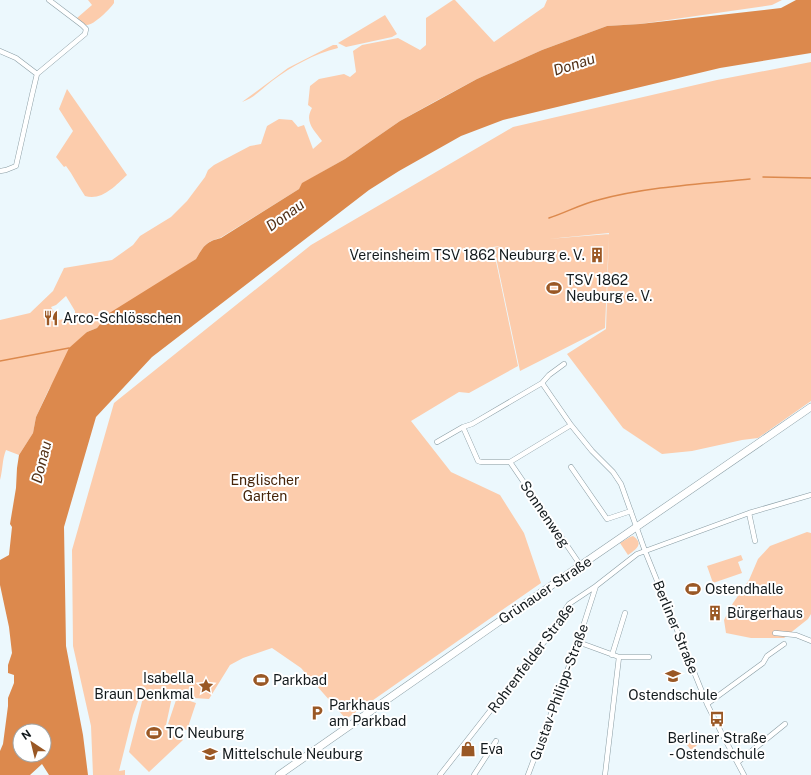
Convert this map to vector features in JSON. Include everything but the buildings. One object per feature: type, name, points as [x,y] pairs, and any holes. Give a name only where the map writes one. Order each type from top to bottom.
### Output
[{"type":"street","points":[[0,171],[16,166],[38,74],[85,34],[86,29],[82,25],[49,0]]},
{"type":"street","points":[[0,51],[16,58],[38,74]]},
{"type":"street","points":[[437,442],[463,427],[472,424],[542,383],[549,375],[564,364]]},
{"type":"street","name":"Berliner Straße","points":[[542,383],[571,425],[592,451],[613,472],[621,484],[638,527],[645,551],[707,704],[720,732],[744,775]]},
{"type":"street","name":"Grünauer Straße","points":[[279,775],[810,409]]},
{"type":"street","points":[[463,427],[478,461],[510,462],[571,425]]},
{"type":"street","name":"Sonnenweg","points":[[510,462],[581,566]]},
{"type":"street","points":[[571,467],[607,519],[632,511]]},
{"type":"street","name":"Rohrenfelder Straße","points":[[440,775],[544,642],[569,604],[596,586],[634,556],[645,551],[749,513],[811,495]]},
{"type":"street","points":[[749,513],[755,541]]},
{"type":"street","name":"Gustav-Philipp-Straße","points":[[528,775],[578,642],[596,586]]},
{"type":"street","points":[[612,655],[625,613]]},
{"type":"street","points":[[775,633],[796,636],[811,641]]},
{"type":"street","points":[[578,642],[620,657],[649,657]]},
{"type":"street","points":[[707,704],[763,663],[767,656],[784,644]]},
{"type":"street","points":[[605,775],[620,657]]},
{"type":"street","points":[[738,762],[785,724]]},
{"type":"street","points":[[474,775],[496,741]]},
{"type":"green space","points":[[88,0],[114,0],[114,3],[98,20],[86,25],[77,18],[92,5]]},
{"type":"green space","points":[[455,0],[494,42],[544,7],[547,0],[782,0],[772,5],[640,24],[607,26],[542,50],[477,79],[400,121],[345,159],[303,183],[299,189],[220,238],[208,243],[196,259],[101,323],[97,328],[87,332],[49,389],[36,417],[33,433],[19,455],[6,450],[0,480],[0,320],[30,313],[53,291],[64,268],[112,260],[133,245],[140,236],[171,217],[187,201],[205,177],[208,170],[214,165],[250,146],[261,144],[267,126],[279,119],[292,120],[298,127],[304,125],[313,149],[322,141],[311,126],[309,118],[312,108],[308,105],[310,86],[319,79],[344,74],[350,77],[356,72],[353,51],[362,45],[398,38],[420,50],[426,45],[426,18]],"holes":[[[66,296],[75,311],[75,316],[59,320],[51,307],[56,305]]]},
{"type":"green space","points":[[385,15],[397,34],[392,37],[346,47],[338,43]]},
{"type":"green space","points":[[333,45],[337,45],[338,48],[312,57],[287,70],[255,95],[242,102],[288,68]]},
{"type":"green space","name":"Englischer Garten","points":[[811,62],[811,401],[758,438],[692,451],[662,454],[623,428],[567,354],[606,329],[609,237],[605,328],[520,371],[494,248],[500,246],[493,247],[518,366],[469,393],[459,392],[411,421],[451,472],[500,495],[524,533],[541,583],[346,719],[301,668],[272,648],[243,658],[230,665],[209,699],[178,697],[196,703],[187,730],[168,724],[177,697],[172,697],[166,725],[183,740],[149,772],[129,752],[145,690],[142,690],[133,715],[119,771],[125,770],[125,775],[93,775],[91,726],[73,646],[72,550],[114,403],[311,245],[513,127],[717,80]],"holes":[[[609,233],[609,234],[548,239]]]},
{"type":"green space","points":[[67,89],[127,175],[108,192],[97,196],[85,196],[66,166],[64,167],[56,157],[73,131],[59,109]]},
{"type":"green space","points":[[807,532],[811,533],[811,614],[808,619],[784,638],[751,638],[726,633],[724,620],[733,603],[749,580],[758,559],[770,546]]},
{"type":"green space","points":[[633,536],[637,539],[639,544],[636,549],[628,555],[620,543]]},
{"type":"green space","points":[[741,555],[743,560],[738,562],[742,573],[713,583],[707,566]]},
{"type":"green space","points":[[694,731],[702,741],[691,750],[683,740]]},
{"type":"water","name":"Donau","points":[[796,0],[811,0],[811,53],[720,68],[503,120],[461,136],[369,190],[152,357],[96,417],[64,527],[66,646],[83,735],[88,775],[49,775],[42,764],[30,775],[0,775],[0,751],[3,744],[8,698],[14,683],[14,675],[8,673],[8,665],[12,653],[9,627],[0,585],[0,560],[9,555],[12,527],[10,524],[16,488],[19,455],[33,433],[36,417],[69,348],[87,332],[97,328],[103,317],[196,259],[208,243],[221,238],[299,189],[302,183],[345,159],[400,121],[477,79],[542,50],[607,26],[640,24],[781,8]]},
{"type":"waterway","points":[[763,177],[811,178]]},
{"type":"waterway","points":[[549,218],[592,202],[635,192],[673,186],[750,179]]},
{"type":"waterway","points":[[0,361],[69,348]]},
{"type":"place","name":"Vereinsheim TSV 1862 Neuburg e. V.","points":[[597,255]]},
{"type":"place","name":"TSV 1862 Neuburg e. V.","points":[[554,288]]},
{"type":"place","name":"Arco-Schlösschen","points":[[51,318]]},
{"type":"place","name":"Ostendhalle","points":[[693,589]]},
{"type":"place","name":"Bürgerhaus","points":[[715,613]]},
{"type":"place","name":"Ostendschule","points":[[673,676]]},
{"type":"place","name":"Parkbad","points":[[261,680]]},
{"type":"place","name":"Isabella Braun Denkmal","points":[[206,686]]},
{"type":"place","name":"Parkhaus am Parkbad","points":[[317,713]]},
{"type":"place","name":"Berliner Straße - Ostendschule","points":[[717,719]]},
{"type":"place","name":"TC Neuburg","points":[[154,733]]},
{"type":"place","name":"Eva","points":[[468,749]]},
{"type":"place","name":"Mittelschule Neuburg","points":[[210,754]]}]
